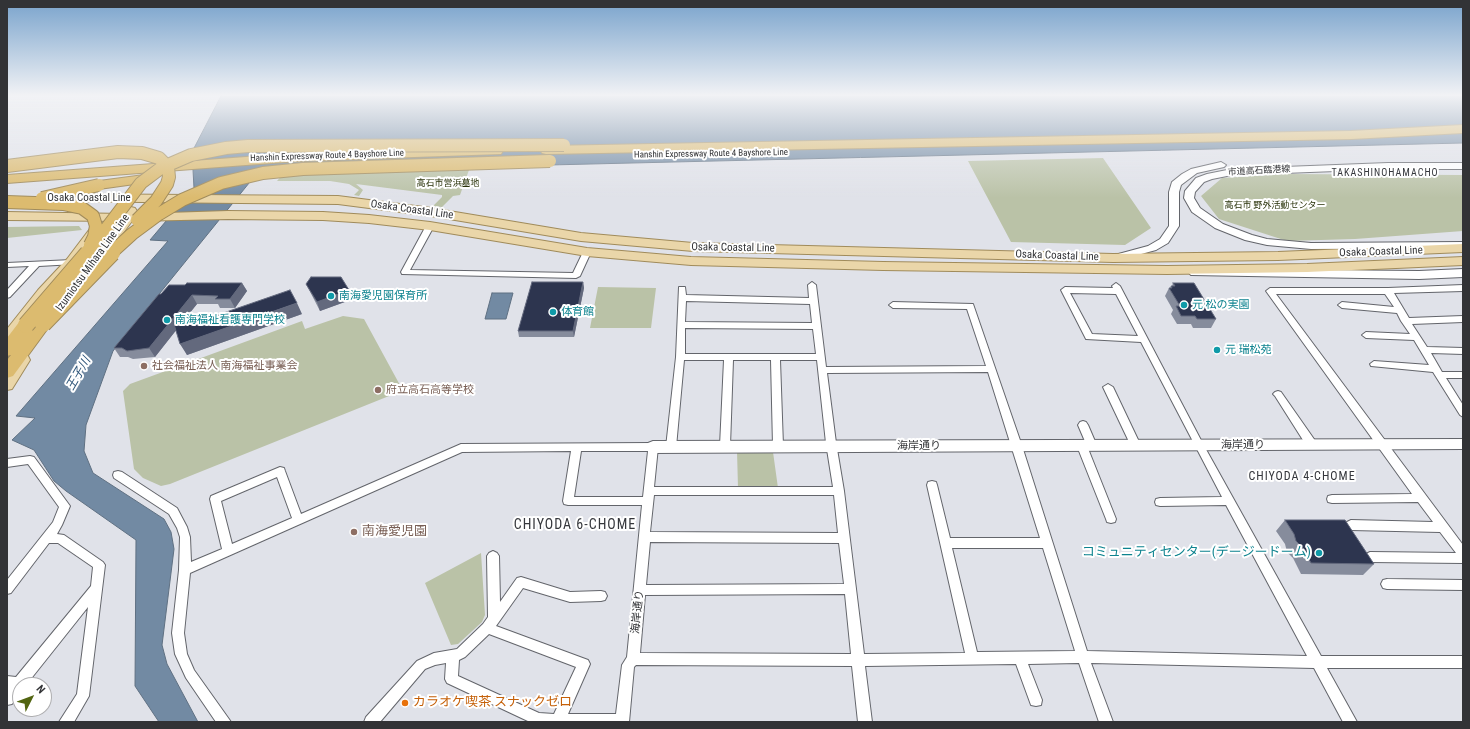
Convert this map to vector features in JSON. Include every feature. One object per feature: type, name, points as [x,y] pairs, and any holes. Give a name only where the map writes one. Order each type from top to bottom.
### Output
[{"type":"highway","name":"Hanshin Expressway Route 4 Bayshore Line","points":[[7,179],[258,159],[349,154],[1351,135],[1451,130]]},
{"type":"highway","name":"Hanshin Expressway Route 4 Bayshore Line","points":[[7,185],[299,163],[536,156],[710,155],[1357,142],[1463,136]]},
{"type":"highway","points":[[26,325],[94,246],[141,183],[154,172],[181,159],[215,149],[243,146],[338,144],[819,146]]},
{"type":"highway","points":[[7,172],[276,152],[347,148],[465,145]]},
{"type":"highway","points":[[7,166],[105,152],[130,152],[142,153],[159,158],[164,162],[170,172],[167,184],[156,201],[77,284],[43,324],[7,372]]},
{"type":"highway","points":[[43,324],[102,262],[146,224],[170,207],[195,193],[235,179],[278,171],[333,167],[710,155]]},
{"type":"highway","points":[[7,207],[99,185],[160,177],[299,163]]},
{"type":"highway","points":[[7,202],[52,203],[74,206],[89,212],[95,221],[95,232],[91,244],[7,350]]},
{"type":"main road","name":"Osaka Coastal Line","points":[[7,198],[338,200],[431,212],[581,237],[693,247],[1113,258],[1278,256],[1463,247]]},
{"type":"main road","name":"Izumiotsu Mihara Line Line","points":[[7,385],[36,341],[129,218],[134,198]]},
{"type":"main road","name":"Izumiotsu Mihara Line Line","points":[[7,339],[43,292],[72,262],[104,218],[134,198]]},
{"type":"main road","name":"Osaka Coastal Line","points":[[7,216],[129,218],[228,215],[369,219],[430,226],[587,252],[691,261],[1088,269],[1307,268],[1463,260]]},
{"type":"street","name":"市道高石臨港線","points":[[1113,258],[1152,248],[1164,241],[1174,226],[1174,192],[1176,184],[1185,176],[1205,168],[1224,165],[1463,159]]},
{"type":"street","name":"市道高石臨港線","points":[[1463,166],[1388,166],[1232,172],[1210,176],[1200,180],[1190,192],[1189,198],[1196,210],[1219,226],[1249,238],[1267,242],[1310,246],[1463,247]]},
{"type":"street","points":[[430,226],[405,272],[576,276],[587,252]]},
{"type":"street","points":[[7,265],[72,262]]},
{"type":"street","points":[[7,294],[36,264]]},
{"type":"street","points":[[1088,269],[1221,274],[1419,275],[1463,273]]},
{"type":"street","points":[[812,285],[831,446],[839,491],[865,722]]},
{"type":"street","points":[[1144,339],[1089,337],[1065,290],[1117,288],[1144,339],[1199,446],[1350,722]]},
{"type":"street","points":[[1463,288],[1388,291],[1270,291],[1463,554]]},
{"type":"street","points":[[1388,291],[1405,321],[1463,413]]},
{"type":"street","points":[[671,447],[680,357],[682,294],[813,300]]},
{"type":"street","points":[[893,305],[970,306],[1083,657],[1106,722]]},
{"type":"street","points":[[1342,305],[1399,310]]},
{"type":"street","points":[[1405,321],[1463,319]]},
{"type":"street","points":[[681,324],[816,326]]},
{"type":"street","points":[[1366,335],[1416,338]]},
{"type":"street","points":[[1424,350],[1463,351]]},
{"type":"street","points":[[680,357],[820,357]]},
{"type":"street","points":[[725,446],[729,357]]},
{"type":"street","points":[[775,357],[778,446]]},
{"type":"street","points":[[1374,364],[1463,375]]},
{"type":"street","points":[[822,370],[990,369]]},
{"type":"street","points":[[1108,387],[1136,446]]},
{"type":"street","points":[[1278,394],[1312,445]]},
{"type":"street","points":[[1083,425],[1087,446],[1110,519]]},
{"type":"street","name":"海岸通り","points":[[622,722],[628,665],[633,659],[653,447],[1463,444]]},
{"type":"street","points":[[185,570],[461,448],[653,447]]},
{"type":"street","points":[[577,448],[568,501],[648,496],[839,491]]},
{"type":"street","points":[[7,463],[30,460],[65,506],[57,525],[7,589]]},
{"type":"street","points":[[228,551],[215,499],[280,471],[298,519]]},
{"type":"street","points":[[118,475],[173,511],[182,527],[185,537],[185,570],[178,633],[181,654],[190,674],[224,722]]},
{"type":"street","points":[[932,485],[972,658]]},
{"type":"street","points":[[1332,499],[1421,498]]},
{"type":"street","points":[[1160,502],[1230,501]]},
{"type":"street","points":[[1351,525],[1442,527]]},
{"type":"street","points":[[645,537],[844,538]]},
{"type":"street","points":[[46,539],[60,538],[99,565],[83,696],[66,722]]},
{"type":"street","points":[[946,543],[1047,543]]},
{"type":"street","points":[[493,556],[494,618]]},
{"type":"street","points":[[1370,558],[1463,558]]},
{"type":"street","points":[[372,722],[421,665],[434,659],[461,653],[487,628],[521,582],[570,597],[601,596]]},
{"type":"street","points":[[1387,584],[1463,585]]},
{"type":"street","points":[[640,590],[850,589]]},
{"type":"street","points":[[18,677],[95,590]]},
{"type":"street","points":[[487,628],[584,664],[558,721]]},
{"type":"street","points":[[453,656],[451,679],[537,720],[622,722]]},
{"type":"street","points":[[633,659],[857,660],[1083,657],[1318,662],[1463,662]]},
{"type":"street","points":[[1020,658],[1036,700]]},
{"type":"street","points":[[7,699],[12,686]]},
{"type":"green space","points":[[1103,158],[1151,228],[1125,245],[1011,242],[968,161]]},
{"type":"green space","name":"高石市営浜墓地","points":[[469,170],[460,195],[453,196],[442,207],[433,206],[442,197],[442,195],[356,184],[363,190],[359,196],[354,195],[359,190],[349,184],[330,181],[277,181],[283,174]]},
{"type":"green space","name":"高石市 野外活動センター","points":[[1286,174],[1463,175],[1463,231],[1355,239],[1287,241],[1219,219],[1201,196],[1222,178]]},
{"type":"green space","points":[[79,226],[82,230],[7,238],[7,227]]},
{"type":"green space","points":[[598,287],[656,288],[651,328],[590,328]]},
{"type":"green space","points":[[343,316],[364,319],[401,387],[399,392],[170,484],[161,486],[143,478],[134,469],[123,391],[130,384],[302,321],[305,329]]},
{"type":"green space","points":[[737,451],[773,452],[778,488],[738,488]]},
{"type":"green space","points":[[481,553],[485,615],[482,622],[458,644],[451,645],[425,583]]},
{"type":"water","name":"王子川","points":[[203,130],[1463,130],[1463,143],[258,172],[113,351],[86,425],[84,451],[93,473],[164,519],[171,532],[174,549],[162,645],[167,664],[198,722],[159,722],[135,686],[136,540],[54,481],[34,450],[12,440],[35,418],[16,416],[168,241],[150,240],[194,188],[192,152]]},
{"type":"water","points":[[492,293],[513,293],[506,319],[485,319]]},
{"type":"building","points":[[311,277],[341,277],[349,290],[317,302],[306,284]]},
{"type":"building","name":"体育館","points":[[532,282],[583,282],[573,331],[518,331]]},
{"type":"building","points":[[187,283],[242,283],[230,299],[215,299],[218,296],[192,295],[149,348],[127,351],[122,348],[114,348],[159,294],[161,294],[169,285],[185,285]]},
{"type":"building","points":[[1173,283],[1194,283],[1216,319],[1197,319],[1195,316],[1181,316],[1176,306],[1180,306],[1169,288],[1172,288],[1171,286],[1175,286]]},
{"type":"building","points":[[290,290],[297,303],[180,344],[173,321],[192,321],[208,316],[209,318]]},
{"type":"building","points":[[1285,520],[1345,520],[1374,564],[1311,563],[1302,547],[1296,541],[1294,534]]},
{"type":"place","name":"南海愛児園保育所","points":[[331,296]]},
{"type":"place","name":"元 松の実園","points":[[1184,305]]},
{"type":"place","name":"体育館","points":[[553,312]]},
{"type":"place","name":"南海福祉看護専門学校","points":[[167,320]]},
{"type":"place","name":"元 瑞松苑","points":[[1217,350]]},
{"type":"place","name":"社会福祉法人 南海福祉事業会","points":[[144,366]]},
{"type":"place","name":"府立高石高等学校","points":[[378,390]]},
{"type":"place","name":"南海愛児園","points":[[354,532]]},
{"type":"place","name":"コミュニティセンター(デージードーム)","points":[[1319,553]]},
{"type":"place","name":"カラオケ喫茶 スナックゼロ","points":[[405,703]]},
{"type":"district","name":"TAKASHINOHAMACHO","points":[[1385,173]]},
{"type":"district","name":"CHIYODA 4-CHOME","points":[[1302,477]]},
{"type":"district","name":"CHIYODA 6-CHOME","points":[[575,525]]}]
